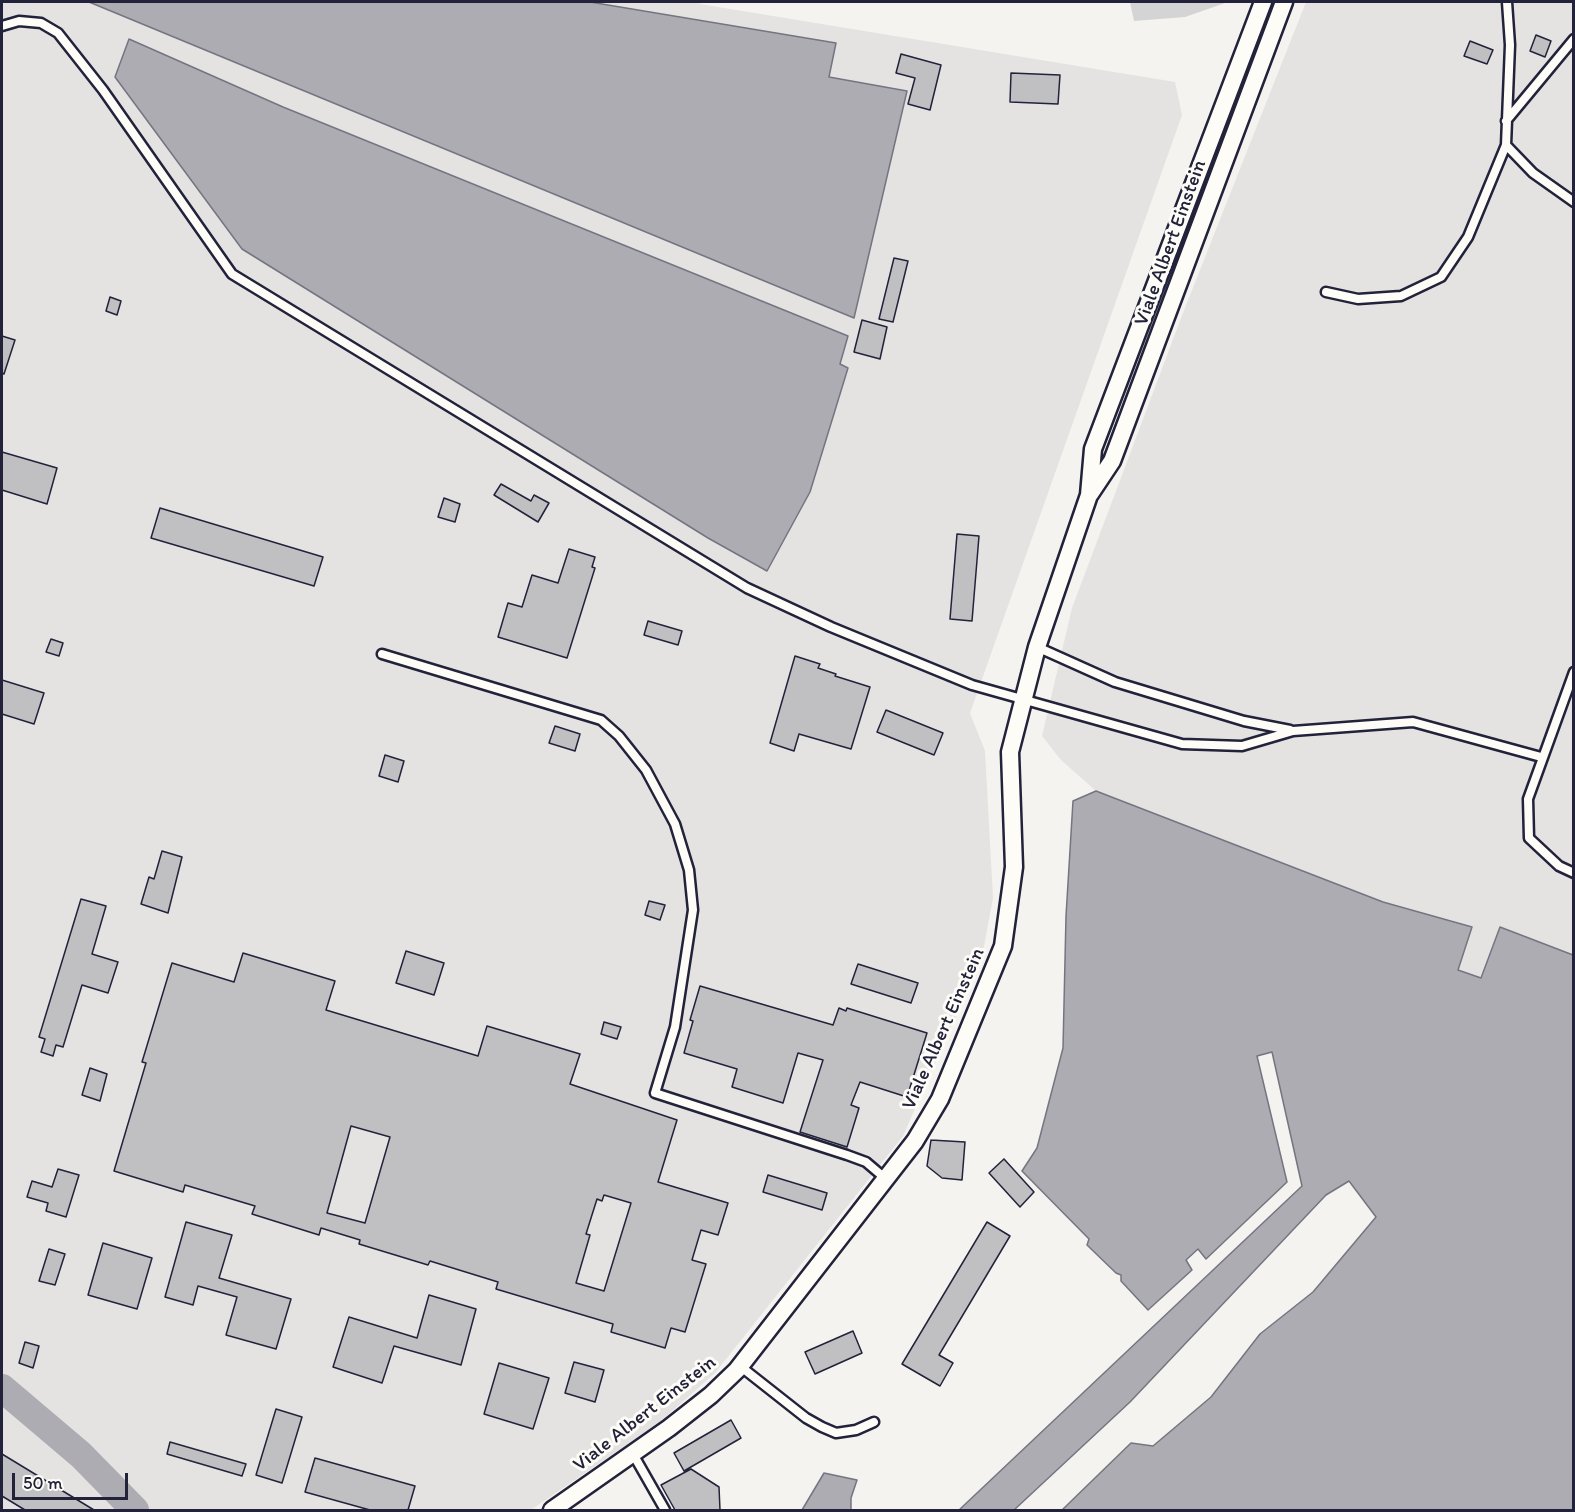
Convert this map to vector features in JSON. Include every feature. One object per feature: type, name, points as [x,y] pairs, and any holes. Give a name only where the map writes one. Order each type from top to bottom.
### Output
[{"type":"street","name":"Viale Albert Einstein","points":[[552,1510],[633,1454],[711,1395],[740,1366],[915,1142],[940,1099],[1003,946],[1014,867],[1010,752],[1022,698],[1037,647],[1089,495],[1093,449],[1263,2]]},
{"type":"street","name":"Viale Albert Einstein","points":[[1089,495],[1112,461],[1284,2]]},
{"type":"lane","points":[[1326,292],[1358,299],[1401,296],[1441,277],[1468,237],[1506,145],[1510,45],[1507,2]]},
{"type":"lane","points":[[2,26],[19,21],[41,23],[58,33],[103,90],[218,256],[232,274],[249,288],[747,588],[831,627],[972,685],[1100,723],[1182,744],[1242,746],[1293,730],[1413,722],[1541,757]]},
{"type":"lane","points":[[1506,122],[1574,39]]},
{"type":"lane","points":[[1506,145],[1533,173],[1574,202]]},
{"type":"lane","points":[[1183,213],[1203,219]]},
{"type":"lane","points":[[1165,261],[1184,269]]},
{"type":"lane","points":[[1037,647],[1115,682],[1244,721],[1293,730]]},
{"type":"lane","points":[[382,654],[601,720],[619,736],[646,771],[675,824],[689,870],[693,910],[675,1027],[655,1093],[866,1162],[886,1179]]},
{"type":"lane","points":[[1574,672],[1541,757],[1528,799],[1529,838],[1559,866],[1574,873]]},
{"type":"lane","points":[[740,1366],[806,1418],[836,1433],[856,1430],[874,1422]]},
{"type":"lane","points":[[633,1454],[665,1510]]},
{"type":"shaded area","points":[[2,2],[700,2],[700,4],[1175,82],[1182,115],[970,713],[985,751],[993,898],[982,957],[903,1136],[715,1373],[661,1421],[531,1510],[2,1510]]},
{"type":"shaded area","points":[[89,2],[590,2],[836,43],[829,77],[907,91],[854,318]]},
{"type":"shaded area","points":[[1130,2],[1228,2],[1185,17],[1134,21]]},
{"type":"shaded area","points":[[1306,2],[1573,2],[1573,955],[1500,927],[1481,978],[1457,970],[1472,927],[1383,902],[1096,791],[1061,760],[1042,736],[1072,608],[1181,318]]},
{"type":"shaded area","points":[[129,39],[283,107],[848,336],[840,364],[848,368],[810,492],[767,571],[708,538],[242,249],[115,77]]},
{"type":"shaded area","points":[[1096,791],[1383,902],[1472,927],[1458,970],[1481,978],[1500,927],[1573,955],[1573,1510],[1062,1510],[1131,1443],[1153,1446],[1211,1397],[1260,1334],[1313,1292],[1376,1217],[1349,1181],[1326,1195],[1130,1402],[1014,1510],[959,1510],[1302,1186],[1272,1052],[1257,1056],[1287,1182],[1206,1259],[1198,1249],[1186,1260],[1192,1270],[1148,1310],[1121,1281],[1121,1275],[1116,1273],[1087,1245],[1089,1239],[1022,1171],[1037,1148],[1063,1048],[1066,916],[1073,801]]},
{"type":"shaded area","points":[[824,1473],[857,1480],[851,1498],[851,1510],[802,1510]]},
{"type":"building","points":[[1536,35],[1551,41],[1545,57],[1530,51]]},
{"type":"building","points":[[1470,41],[1493,50],[1487,64],[1464,56]]},
{"type":"building","points":[[901,54],[941,65],[930,110],[908,104],[915,78],[896,73]]},
{"type":"building","points":[[1011,73],[1060,75],[1058,104],[1010,102]]},
{"type":"building","points":[[894,258],[908,261],[893,322],[879,319]]},
{"type":"building","points":[[110,297],[121,301],[117,315],[106,311]]},
{"type":"building","points":[[862,320],[887,327],[880,359],[854,352]]},
{"type":"building","points":[[2,336],[15,340],[4,374],[2,373]]},
{"type":"building","points":[[2,452],[57,468],[47,504],[2,490]]},
{"type":"building","points":[[501,484],[531,501],[534,495],[549,503],[538,522],[494,495]]},
{"type":"building","points":[[444,498],[460,504],[455,522],[438,517]]},
{"type":"building","points":[[160,508],[323,557],[314,586],[151,538]]},
{"type":"building","points":[[957,534],[979,536],[972,621],[950,619]]},
{"type":"building","points":[[569,549],[595,557],[592,567],[595,568],[567,658],[498,637],[508,603],[522,607],[532,575],[558,583]]},
{"type":"building","points":[[648,621],[682,631],[678,645],[644,635]]},
{"type":"building","points":[[51,639],[63,643],[59,656],[46,652]]},
{"type":"building","points":[[795,656],[820,664],[818,668],[836,674],[835,676],[870,687],[851,749],[799,734],[794,751],[770,743]]},
{"type":"building","points":[[2,680],[44,693],[34,724],[2,714]]},
{"type":"building","points":[[886,710],[943,733],[934,755],[877,732]]},
{"type":"building","points":[[555,726],[580,734],[575,751],[549,743]]},
{"type":"building","points":[[385,755],[404,761],[398,782],[379,776]]},
{"type":"building","points":[[162,851],[182,857],[168,913],[141,904],[149,877],[154,879]]},
{"type":"building","points":[[81,899],[106,906],[92,954],[118,962],[108,993],[82,985],[63,1047],[56,1045],[53,1056],[41,1052],[45,1039],[39,1037]]},
{"type":"building","points":[[649,901],[665,905],[660,920],[645,915]]},
{"type":"building","points":[[406,951],[444,963],[434,995],[396,983]]},
{"type":"building","points":[[243,953],[335,981],[326,1010],[478,1056],[487,1026],[580,1054],[570,1084],[677,1120],[658,1182],[728,1203],[718,1235],[701,1230],[692,1260],[706,1264],[685,1332],[671,1328],[665,1348],[611,1332],[613,1324],[496,1289],[498,1282],[430,1261],[428,1265],[359,1244],[360,1240],[321,1228],[319,1235],[252,1214],[255,1206],[185,1185],[183,1192],[114,1171],[146,1063],[142,1062],[172,963],[234,982]],"holes":[[[351,1126],[390,1137],[365,1223],[327,1213]],[[604,1195],[631,1203],[604,1291],[576,1283],[590,1235],[586,1234],[597,1199],[602,1201]]]},
{"type":"building","points":[[858,964],[918,983],[911,1003],[851,984]]},
{"type":"building","points":[[700,986],[833,1025],[839,1008],[846,1011],[847,1008],[927,1033],[907,1097],[860,1082],[851,1105],[859,1108],[847,1147],[800,1132],[823,1060],[798,1053],[783,1103],[732,1087],[737,1069],[684,1053],[693,1021],[690,1020]]},
{"type":"building","points":[[604,1022],[621,1027],[617,1039],[601,1034]]},
{"type":"building","points":[[90,1068],[107,1074],[100,1101],[82,1095]]},
{"type":"building","points":[[931,1140],[965,1142],[962,1180],[942,1178],[927,1166]]},
{"type":"building","points":[[1004,1159],[1034,1192],[1020,1207],[989,1173]]},
{"type":"building","points":[[58,1169],[79,1175],[66,1217],[46,1211],[48,1203],[27,1197],[32,1181],[52,1187]]},
{"type":"building","points":[[768,1175],[827,1193],[822,1210],[763,1192]]},
{"type":"building","points":[[186,1222],[232,1235],[219,1278],[291,1299],[276,1349],[226,1335],[237,1297],[198,1286],[193,1305],[165,1297]]},
{"type":"building","points":[[987,1222],[1010,1236],[939,1355],[953,1363],[940,1386],[902,1364]]},
{"type":"building","points":[[103,1243],[152,1258],[137,1309],[88,1295]]},
{"type":"building","points":[[49,1249],[65,1254],[55,1285],[39,1281]]},
{"type":"building","points":[[429,1295],[476,1309],[461,1365],[394,1346],[382,1383],[333,1367],[349,1317],[417,1338]]},
{"type":"building","points":[[853,1331],[862,1353],[815,1374],[805,1352]]},
{"type":"building","points":[[25,1342],[39,1346],[33,1368],[19,1363]]},
{"type":"building","points":[[574,1362],[604,1370],[595,1402],[565,1393]]},
{"type":"building","points":[[499,1363],[549,1378],[533,1429],[484,1414]]},
{"type":"building","points":[[276,1409],[302,1417],[282,1483],[256,1475]]},
{"type":"building","points":[[731,1420],[741,1438],[684,1471],[674,1453]]},
{"type":"building","points":[[170,1442],[246,1464],[242,1476],[167,1454]]},
{"type":"building","points":[[2,1454],[94,1510],[25,1510],[2,1496]]},
{"type":"building","points":[[315,1458],[415,1486],[408,1510],[370,1510],[305,1492]]},
{"type":"building","points":[[691,1469],[719,1487],[720,1510],[675,1510],[661,1485]]},
{"type":"waterway","points":[[2,1388],[81,1455],[135,1510]]}]
